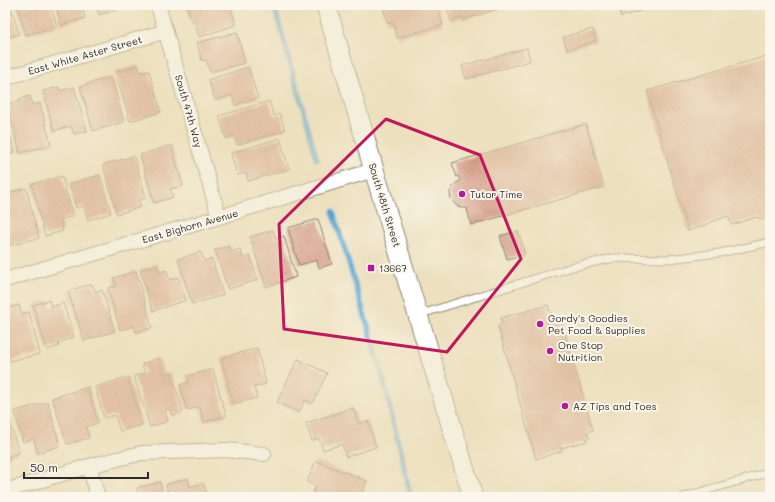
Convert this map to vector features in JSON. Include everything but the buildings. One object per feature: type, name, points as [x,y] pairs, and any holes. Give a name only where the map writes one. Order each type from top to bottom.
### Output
[{"type":"main road","name":"South 48th Street","points":[[326,5],[374,170],[473,497]]},
{"type":"street","name":"South 47th Way","points":[[158,5],[219,217]]},
{"type":"street","name":"East White Aster Street","points":[[5,78],[166,31]]},
{"type":"street","name":"East Bighorn Avenue","points":[[5,280],[374,170]]},
{"type":"street","points":[[5,491],[89,466],[142,453],[226,450],[264,454]]},
{"type":"street","points":[[89,466],[98,497]]},
{"type":"lane","points":[[418,316],[572,267],[614,258],[668,259],[720,253],[770,242]]},
{"type":"lane","points":[[683,497],[770,472]]},
{"type":"highlighted area","points":[[386,119],[480,155],[521,259],[447,352],[284,329],[279,224]]},
{"type":"waterway","points":[[274,5],[317,159]]},
{"type":"waterway","points":[[333,211],[380,366],[411,497]]},
{"type":"place","name":"Tutor Time","points":[[462,194]]},
{"type":"place","name":"13667","points":[[371,268]]},
{"type":"place","name":"Gordy's Goodies Pet Food & Supplies","points":[[540,324]]},
{"type":"place","name":"One Stop Nutrition","points":[[550,351]]},
{"type":"place","name":"AZ Tips and Toes","points":[[565,406]]}]
